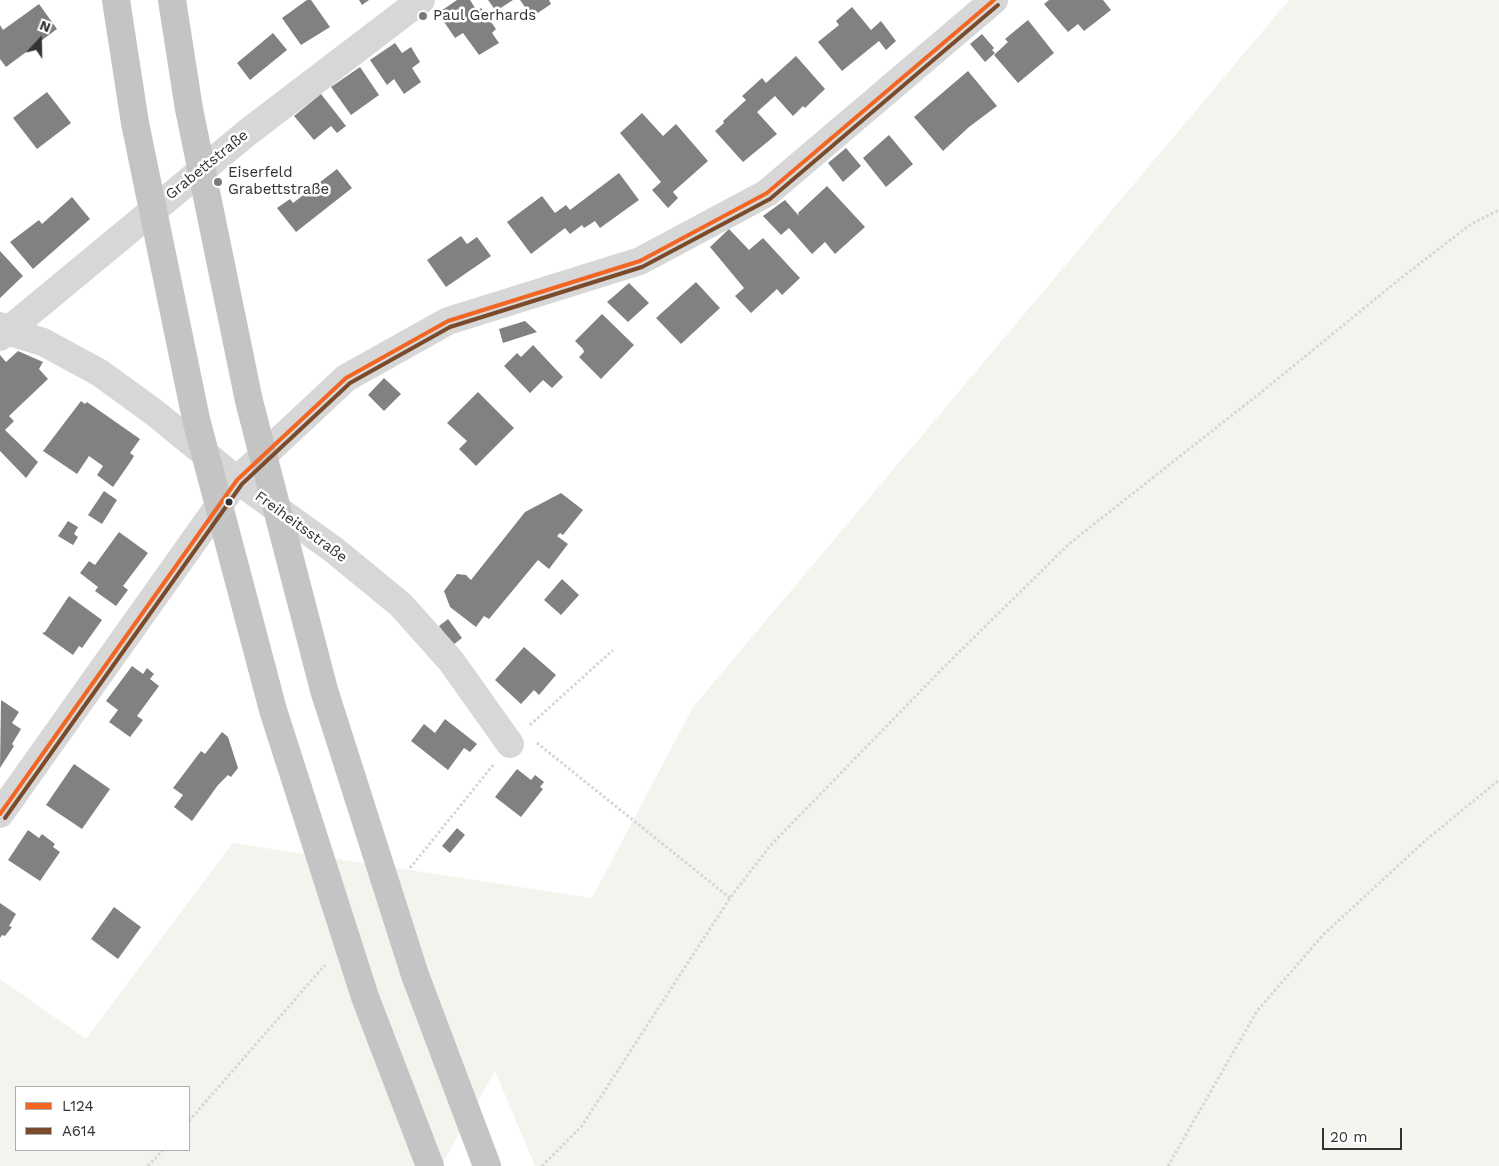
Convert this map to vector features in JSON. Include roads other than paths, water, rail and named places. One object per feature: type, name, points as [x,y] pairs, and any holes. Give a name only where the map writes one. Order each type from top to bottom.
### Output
[{"type":"highway","points":[[116,0],[135,123],[196,418],[273,710],[365,997],[430,1166]]},
{"type":"highway","points":[[172,0],[189,109],[249,401],[324,690],[415,975],[487,1166]]},
{"type":"street","name":"Grabettstraße","points":[[2,331],[248,132],[421,0]]},
{"type":"street","points":[[0,814],[237,480],[346,378],[448,321],[640,261],[767,193],[994,0]]},
{"type":"street","name":"Freiheitsstraße","points":[[2,331],[43,342],[100,373],[155,413],[237,480],[334,550],[401,605],[520,741]]},
{"type":"place","name":"Paul Gerhards","points":[[423,16]]},
{"type":"place","name":"Eiserfeld Grabettstraße","points":[[218,182]]}]
